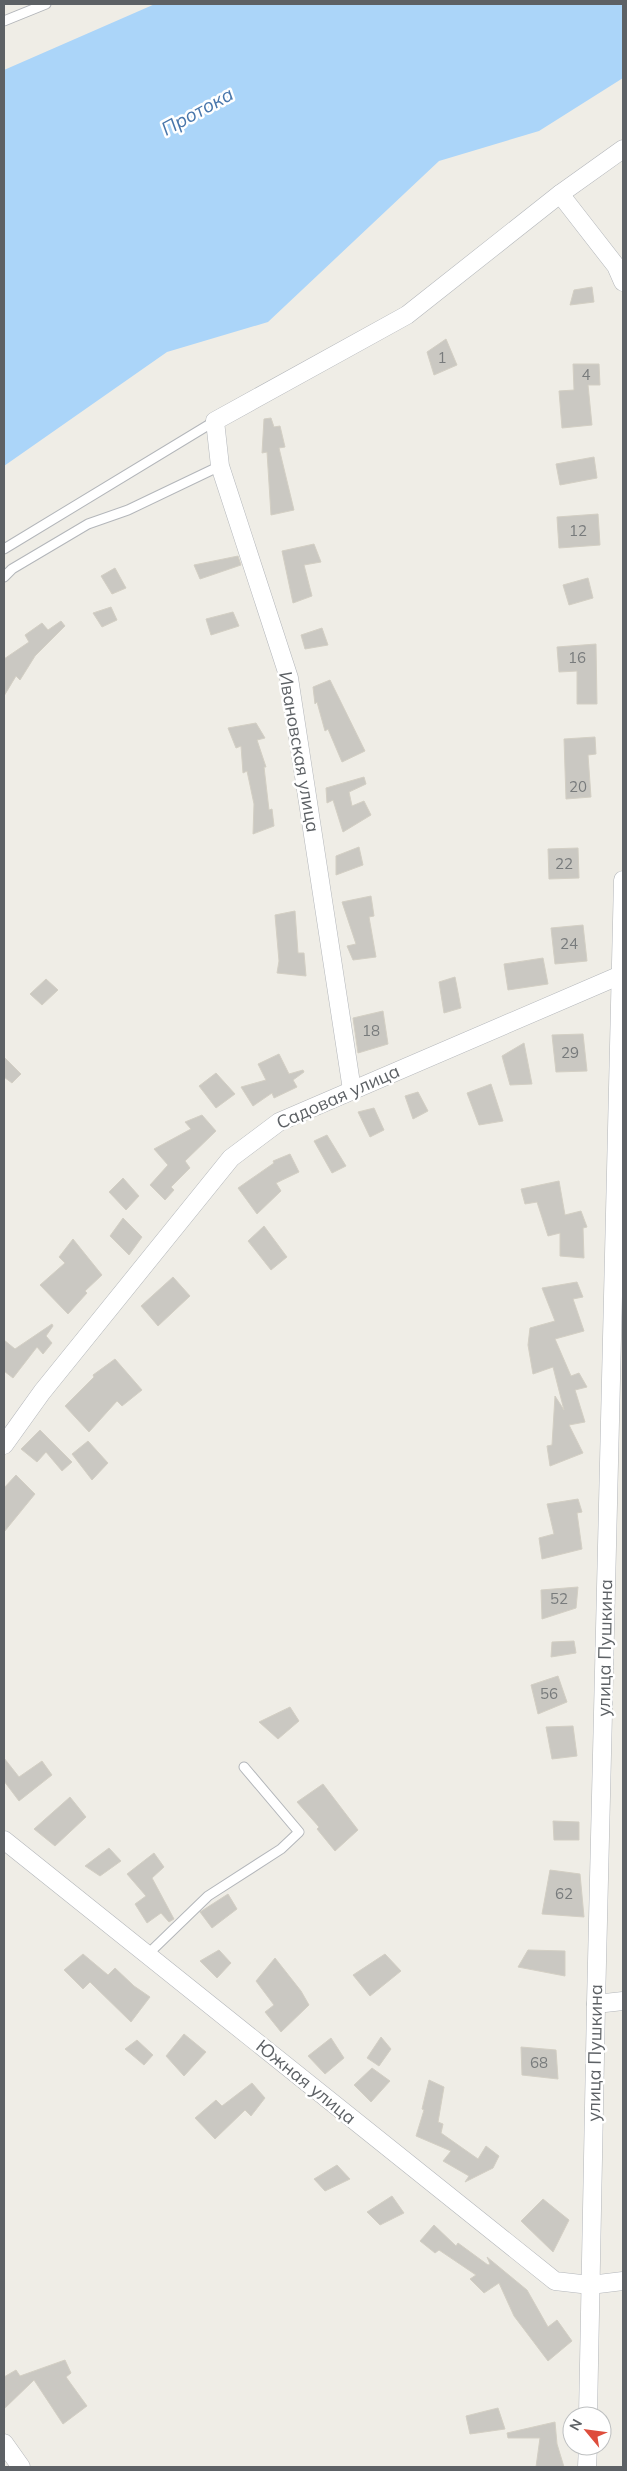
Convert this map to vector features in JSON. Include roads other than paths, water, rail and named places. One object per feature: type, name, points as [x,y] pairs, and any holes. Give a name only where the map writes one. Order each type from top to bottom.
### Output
[{"type":"street","points":[[215,421],[407,315],[560,194],[623,149]]},
{"type":"street","points":[[560,194],[616,266],[623,282]]},
{"type":"street","name":"Ивановская улица","points":[[215,421],[220,466],[289,678],[352,1090]]},
{"type":"street","name":"улица Пушкина","points":[[588,2406],[623,880]]},
{"type":"street","name":"Садовая улица","points":[[4,1445],[42,1392],[231,1158],[279,1122],[622,974]]},
{"type":"street","name":"Южная улица","points":[[4,1840],[555,2281],[590,2285],[623,2281]]},
{"type":"street","points":[[596,2004],[623,2002]]},
{"type":"street","points":[[4,2443],[21,2467]]},
{"type":"lane","points":[[4,21],[46,4]]},
{"type":"lane","points":[[4,548],[215,421]]},
{"type":"lane","points":[[4,577],[12,569],[88,524],[128,510],[220,466]]},
{"type":"lane","points":[[147,1955],[208,1896],[281,1849],[298,1832],[244,1767]]},
{"type":"water","name":"Протока","points":[[155,4],[623,4],[623,78],[539,131],[439,161],[268,322],[167,352],[4,466],[4,70]]}]
